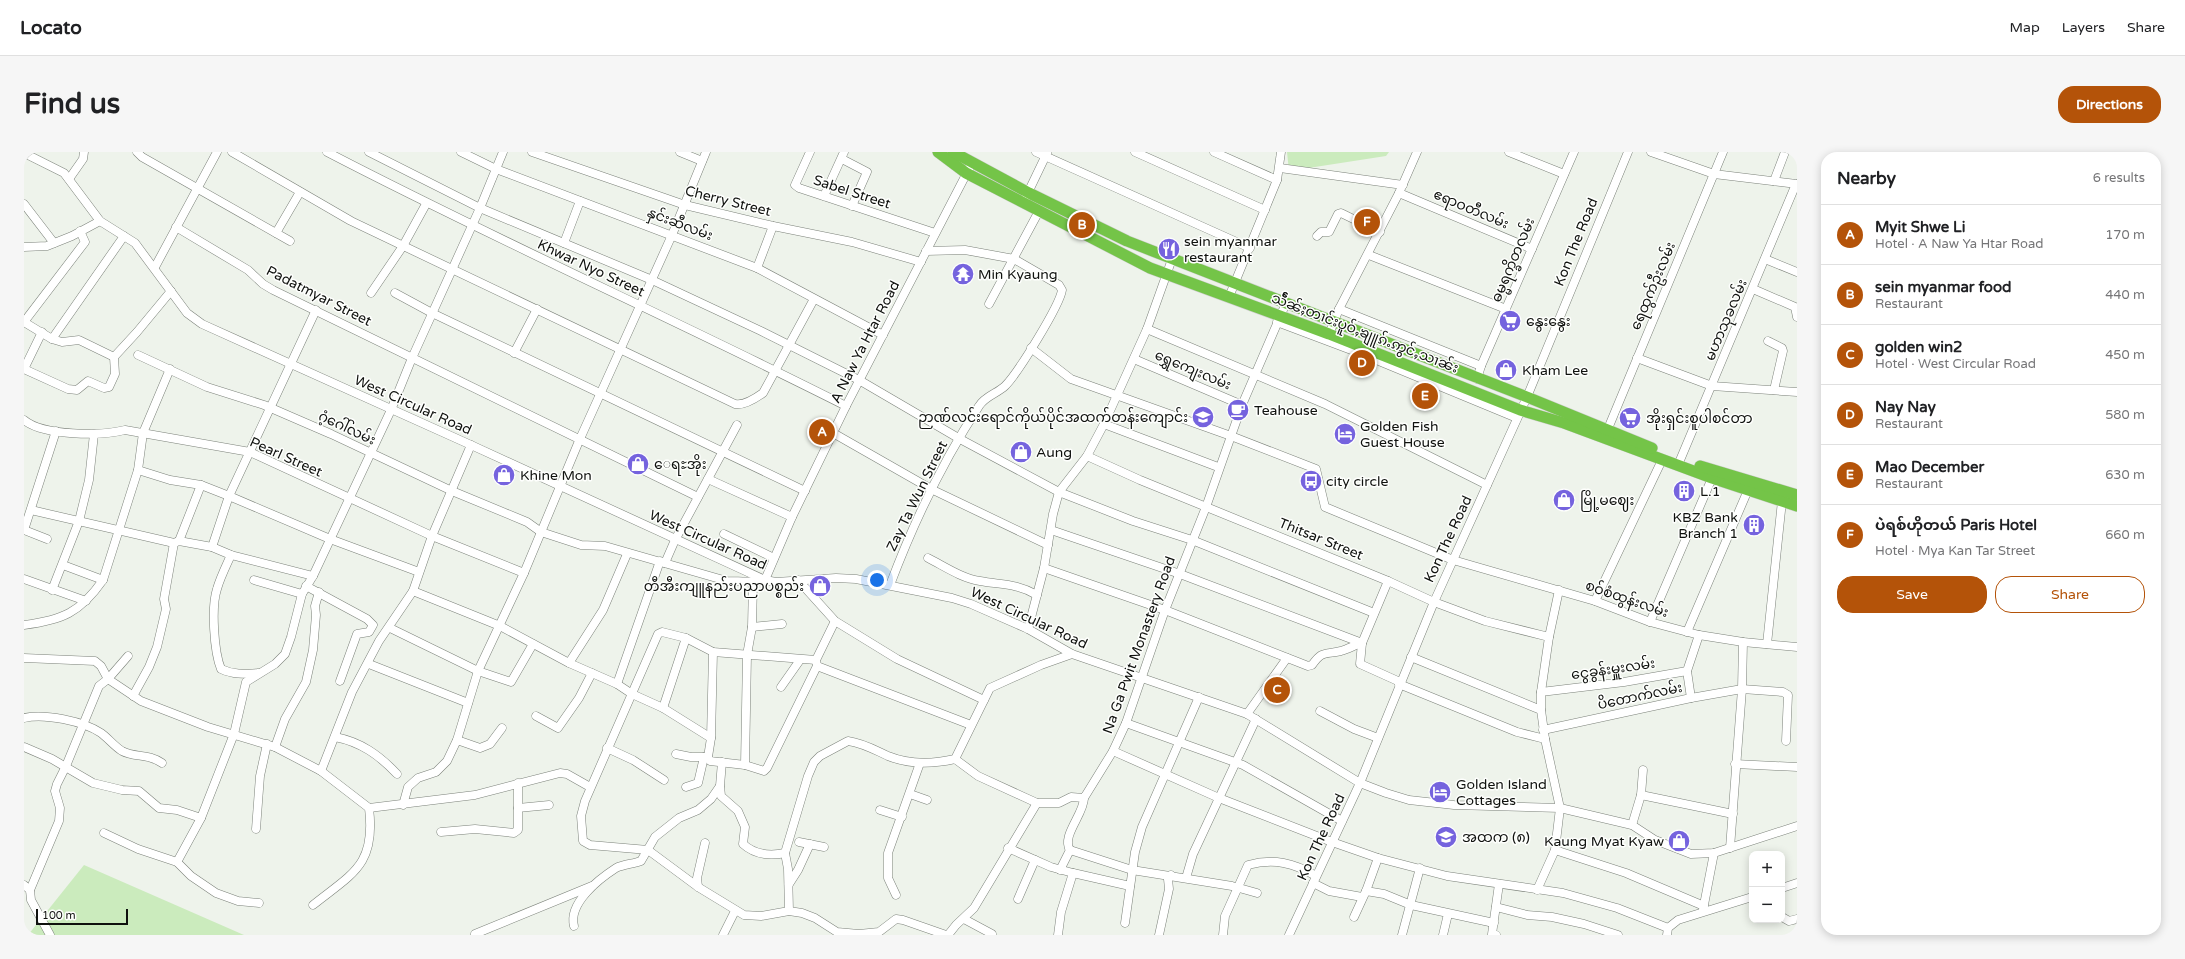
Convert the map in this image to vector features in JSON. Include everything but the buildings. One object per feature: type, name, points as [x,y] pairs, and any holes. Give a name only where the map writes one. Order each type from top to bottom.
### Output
[{"type":"highway","name":"သဵႅၼ်ႈတၢင်းပူဝ်ႇၶျူၵ်ႉဢွင်ႇသၢၼ်း","points":[[938,152],[966,173],[1166,274],[1229,297],[1279,319],[1329,334],[1518,414],[1564,423],[1662,460],[1679,462],[1797,495]]},
{"type":"highway","name":"သဵႅၼ်ႈတၢင်းပူဝ်ႇၶျူၵ်ႉဢွင်ႇသၢၼ်း","points":[[953,152],[1029,193],[1126,241],[1526,397],[1679,462],[1712,478],[1797,506]]},
{"type":"street","points":[[69,179],[83,159],[84,152]]},
{"type":"street","points":[[137,152],[142,157],[197,190],[290,240]]},
{"type":"street","points":[[155,267],[217,152]]},
{"type":"street","points":[[232,152],[351,221],[738,404],[757,397],[763,392],[776,371],[814,299]]},
{"type":"street","name":"Khwar Nyo Street","points":[[327,152],[426,204],[776,371],[846,406]]},
{"type":"street","points":[[369,152],[480,208],[652,280],[789,345],[859,380],[960,439],[1059,492],[1132,521],[1192,540],[1374,613]]},
{"type":"street","name":"နှင်းဆီလမ်း","points":[[461,152],[496,169],[757,268],[883,335]]},
{"type":"street","points":[[177,862],[200,818],[234,734],[246,682],[275,664],[284,654],[292,637],[302,594],[313,576],[391,410],[412,358],[480,208],[503,152]]},
{"type":"street","name":"Cherry Street","points":[[532,152],[685,205],[773,226],[852,242],[920,262]]},
{"type":"street","points":[[680,152],[702,161]]},
{"type":"street","points":[[403,805],[408,787],[418,778],[436,772],[447,761],[458,740],[478,671],[524,573],[600,394],[685,205],[706,152]]},
{"type":"street","name":"Sabel Street","points":[[810,152],[795,185],[852,206],[935,233]]},
{"type":"street","points":[[1036,152],[1046,154],[1250,248]]},
{"type":"street","points":[[1135,152],[1147,154],[1265,210]]},
{"type":"street","points":[[1214,152],[1277,180]]},
{"type":"street","points":[[1229,297],[1277,180],[1280,168],[1281,152]]},
{"type":"street","points":[[1329,334],[1339,309],[1369,255],[1400,193],[1416,152]]},
{"type":"street","points":[[1509,152],[1564,174]]},
{"type":"street","name":"ဓမ္မရက္ခိတလမ်း","points":[[1477,379],[1481,366],[1574,152]]},
{"type":"street","name":"Kon The Road","points":[[1289,935],[1360,783],[1434,602],[1526,397],[1628,152]]},
{"type":"street","points":[[1651,152],[1714,174],[1797,184]]},
{"type":"street","name":"ရေထွက်ဦးလမ်း","points":[[1606,431],[1724,152]]},
{"type":"street","points":[[1774,181],[1785,152]]},
{"type":"street","name":"West Circular Road","points":[[24,153],[64,173],[100,221],[135,243],[155,267],[187,313],[202,324],[391,410],[471,444],[674,540],[765,580],[776,582],[836,578],[890,585],[952,598],[1028,629],[1072,654],[1199,696],[1248,714],[1360,783],[1409,800],[1454,805],[1560,808],[1632,825],[1655,840],[1679,851],[1691,854],[1714,853],[1797,826]]},
{"type":"street","points":[[1023,203],[1046,154]]},
{"type":"street","points":[[824,196],[843,155],[867,172],[852,206]]},
{"type":"street","name":"A Naw Ya Htar Road","points":[[765,580],[792,517],[846,406],[972,163]]},
{"type":"street","points":[[1280,168],[1403,185]]},
{"type":"street","name":"မဟာသုခလမ်း","points":[[1679,462],[1797,184]]},
{"type":"street","points":[[276,233],[300,192]]},
{"type":"street","name":"ဧရာဝတီလမ်း","points":[[1400,193],[1532,249]]},
{"type":"street","points":[[564,243],[580,201]]},
{"type":"street","points":[[24,204],[54,243]]},
{"type":"street","points":[[371,293],[403,246],[426,204]]},
{"type":"street","points":[[989,304],[1039,211]]},
{"type":"street","points":[[1317,236],[1321,232],[1329,232],[1338,214],[1341,213],[1380,232]]},
{"type":"street","points":[[24,247],[47,246],[100,221]]},
{"type":"street","points":[[757,268],[773,226]]},
{"type":"street","name":"Padatmyar Street","points":[[176,228],[248,270],[263,284],[580,441],[698,497]]},
{"type":"street","points":[[80,231],[86,242],[24,322],[52,339],[62,342],[79,340],[114,357]]},
{"type":"street","points":[[52,339],[124,236]]},
{"type":"street","points":[[926,251],[965,250],[1014,259]]},
{"type":"street","points":[[1369,255],[1506,309]]},
{"type":"street","name":"Zay Ta Wun Street","points":[[890,585],[909,536],[980,404],[1006,385],[1056,308],[1062,290],[1059,285],[1014,259]]},
{"type":"street","points":[[1028,629],[1044,568],[1059,492],[1087,456],[1104,424],[1116,394],[1147,329],[1172,259]]},
{"type":"street","points":[[1765,259],[1797,272]]},
{"type":"street","points":[[1753,290],[1795,307],[1797,317]]},
{"type":"street","points":[[42,332],[24,369],[68,389],[77,390],[88,381],[104,388],[109,387],[114,379],[114,357],[171,291]]},
{"type":"street","points":[[395,293],[432,313],[514,353],[805,491]]},
{"type":"street","name":"Na Ga Pwit Monastery Road","points":[[1070,850],[1067,842],[1084,805],[1084,798],[1113,751],[1126,723],[1165,610],[1206,507],[1218,467],[1254,374],[1286,303]]},
{"type":"street","points":[[514,353],[537,309]]},
{"type":"street","points":[[1339,309],[1481,366]]},
{"type":"street","points":[[212,547],[229,496],[316,310]]},
{"type":"street","points":[[1279,319],[1362,354],[1518,414]]},
{"type":"street","points":[[1147,329],[1325,404],[1487,485]]},
{"type":"street","points":[[1768,341],[1782,348],[1783,351],[1774,390]]},
{"type":"street","points":[[1031,348],[1071,379],[1231,436]]},
{"type":"street","name":"ဂံ့ဂေါ်လမ်း","points":[[138,355],[207,387],[270,407],[452,491],[527,522],[541,532],[576,544],[605,546],[627,554]]},
{"type":"street","points":[[1637,358],[1712,386],[1797,392]]},
{"type":"street","name":"ရွှေကျေးလမ်း","points":[[1134,359],[1242,405]]},
{"type":"street","points":[[24,625],[54,621],[86,601],[103,580],[138,470],[143,433],[170,369]]},
{"type":"street","name":"Pearl Street","points":[[25,424],[56,431],[94,434],[112,433],[125,430],[250,452],[432,536],[524,573]]},
{"type":"street","points":[[1104,424],[1218,467]]},
{"type":"street","points":[[617,684],[662,562],[737,425]]},
{"type":"street","points":[[819,425],[933,490],[1048,545]]},
{"type":"street","points":[[47,539],[24,530],[56,431]]},
{"type":"street","points":[[52,590],[79,521],[89,480],[94,434]]},
{"type":"street","name":"စဝ်စံထွန်းလမ်း","points":[[1231,436],[1316,469],[1325,507],[1453,560],[1559,590],[1650,622],[1687,632],[1743,642],[1797,647]]},
{"type":"street","points":[[321,771],[352,692],[369,664],[379,641],[390,628],[413,591],[432,536],[471,444]]},
{"type":"street","name":"Thitsar Street","points":[[1087,456],[1206,507],[1388,581],[1434,602],[1485,621],[1549,637]]},
{"type":"street","points":[[1595,602],[1662,460]]},
{"type":"street","points":[[138,470],[170,480],[201,485],[330,539],[419,572]]},
{"type":"street","points":[[1650,622],[1712,478]]},
{"type":"street","points":[[708,479],[792,517]]},
{"type":"street","points":[[133,696],[149,667],[157,647],[166,609],[164,599],[176,542],[201,485]]},
{"type":"street","points":[[1687,632],[1748,490]]},
{"type":"street","points":[[1767,644],[1782,501]]},
{"type":"street","points":[[31,510],[119,531],[212,547],[231,555],[313,576]]},
{"type":"street","points":[[1051,530],[1180,574],[1362,643]]},
{"type":"street","points":[[724,534],[774,558]]},
{"type":"street","points":[[569,663],[603,610],[627,554],[662,562],[727,582],[743,581],[753,583],[765,580]]},
{"type":"street","points":[[231,555],[216,590],[214,630],[216,655],[221,668],[229,672],[238,674],[259,673]]},
{"type":"street","points":[[928,558],[961,575],[979,581],[1011,584],[1025,588],[1037,595]]},
{"type":"street","points":[[63,565],[103,580]]},
{"type":"street","points":[[1044,568],[1165,610],[1310,666],[1324,652],[1342,651],[1362,643]]},
{"type":"street","points":[[24,579],[86,601]]},
{"type":"street","points":[[254,580],[302,594]]},
{"type":"street","points":[[798,580],[835,621],[897,659],[984,700]]},
{"type":"street","points":[[1388,581],[1362,643],[1360,660],[1362,667],[1517,732],[1545,739]]},
{"type":"street","points":[[745,765],[747,655],[752,628],[753,583]]},
{"type":"street","points":[[306,586],[367,619],[373,625],[369,632],[357,634],[340,681]]},
{"type":"street","points":[[1537,890],[1554,850],[1560,808],[1543,730],[1541,710],[1541,692],[1549,637],[1559,590]]},
{"type":"street","points":[[413,591],[500,626],[569,663],[617,684],[632,694],[663,708],[711,738]]},
{"type":"street","points":[[256,829],[260,776],[271,746],[306,682],[310,669],[316,615],[315,606],[319,592]]},
{"type":"street","points":[[676,754],[706,757],[710,761],[745,765],[764,771],[768,768],[835,621]]},
{"type":"street","points":[[752,628],[782,624]]},
{"type":"street","points":[[390,628],[478,671],[511,682],[533,644]]},
{"type":"street","points":[[971,725],[816,663],[800,660],[713,652],[686,638],[662,632],[658,634],[590,787],[581,816],[582,841],[590,844],[648,850],[698,887],[735,911],[744,915],[761,916],[788,911],[802,913],[815,918],[836,933],[859,934],[879,932],[896,920],[903,920],[947,935],[974,908],[1008,848],[1037,803]]},
{"type":"street","points":[[1691,698],[1688,671],[1699,635]]},
{"type":"street","points":[[663,708],[686,638]]},
{"type":"street","points":[[1730,848],[1735,764],[1742,689],[1743,642]]},
{"type":"street","points":[[686,787],[698,783],[711,738],[713,652]]},
{"type":"street","points":[[955,759],[971,725],[992,687],[1041,665],[1072,654]]},
{"type":"street","points":[[50,935],[31,900],[27,888],[59,821],[60,808],[55,791],[99,686],[108,679],[128,656]]},
{"type":"street","points":[[24,658],[95,661],[108,679],[133,696],[208,728],[234,734],[271,746],[321,771],[369,808],[475,795],[564,773],[590,787]]},
{"type":"street","points":[[1248,714],[1288,658]]},
{"type":"street","points":[[1411,658],[1541,710]]},
{"type":"street","points":[[781,687],[800,660]]},
{"type":"street","points":[[369,664],[468,703]]},
{"type":"street","name":"ငွေခွန်းမှူးလမ်း","points":[[1541,692],[1624,682],[1688,671]]},
{"type":"street","points":[[536,716],[558,728],[579,698],[592,673]]},
{"type":"street","name":"ပိတောက်လမ်း","points":[[1543,730],[1691,698],[1742,689],[1783,692],[1788,695],[1786,741]]},
{"type":"street","points":[[1126,923],[1135,852],[1142,827],[1166,775],[1199,696]]},
{"type":"street","points":[[1320,711],[1354,729],[1378,738]]},
{"type":"street","points":[[24,718],[33,716],[83,724],[103,734],[121,750],[128,754],[154,757],[162,763]]},
{"type":"street","points":[[1186,878],[1193,854],[1256,719]]},
{"type":"street","points":[[1126,723],[1236,762],[1342,821]]},
{"type":"street","points":[[458,740],[480,748],[490,744],[502,728]]},
{"type":"street","points":[[335,737],[352,740],[366,747],[397,774]]},
{"type":"street","points":[[788,911],[789,884],[787,859],[784,853],[808,776],[814,762],[825,752],[848,740],[859,743],[890,757],[920,763],[936,764],[955,759]]},
{"type":"street","points":[[24,747],[66,766],[93,782],[122,790],[139,791],[159,808],[176,810],[200,818]]},
{"type":"street","points":[[607,748],[633,760],[664,780]]},
{"type":"street","points":[[1113,751],[1219,798],[1332,842],[1378,858],[1447,876],[1563,893],[1617,908],[1667,931],[1678,920],[1704,909],[1749,898]]},
{"type":"street","points":[[955,759],[978,776],[1037,803],[1058,803],[1071,797],[1084,798]]},
{"type":"street","points":[[722,762],[720,786],[721,796],[738,811],[745,827],[744,844],[750,850],[761,854],[775,855],[784,853]]},
{"type":"street","points":[[896,895],[888,878],[888,853],[920,763]]},
{"type":"street","points":[[1735,764],[1797,767]]},
{"type":"street","points":[[1632,825],[1641,795],[1643,770]]},
{"type":"street","points":[[441,832],[476,829],[514,833],[518,830],[518,784]]},
{"type":"street","points":[[574,926],[572,918],[574,910],[596,884],[617,868],[641,861],[655,837],[680,818],[698,810],[711,799],[720,786]]},
{"type":"street","points":[[910,794],[927,800]]},
{"type":"street","points":[[1641,795],[1733,814]]},
{"type":"street","points":[[518,808],[548,805]]},
{"type":"street","points":[[313,905],[353,873],[361,864],[370,844],[372,828],[369,808]]},
{"type":"street","points":[[880,810],[902,817]]},
{"type":"street","points":[[104,833],[138,848],[177,862],[191,876],[216,893],[238,901],[260,903]]},
{"type":"street","points":[[799,842],[824,847]]},
{"type":"street","points":[[698,887],[696,878],[705,843]]},
{"type":"street","points":[[789,884],[798,870],[810,844]]},
{"type":"street","points":[[1008,848],[1060,870],[1130,886]]},
{"type":"street","points":[[1060,870],[1070,850],[1132,870],[1171,875],[1237,887],[1257,893]]},
{"type":"street","points":[[1554,850],[1626,873],[1704,909]]},
{"type":"street","points":[[1704,909],[1714,853]]},
{"type":"street","points":[[1354,917],[1378,858]]},
{"type":"street","points":[[1018,899],[1035,860]]},
{"type":"street","points":[[1223,935],[1224,916],[1248,865],[1271,861],[1283,862],[1296,866],[1329,891],[1384,894],[1411,905],[1494,923]]},
{"type":"street","points":[[1402,935],[1420,868]]},
{"type":"street","points":[[1058,935],[1061,912],[1073,873]]},
{"type":"street","points":[[1159,935],[1169,889],[1168,879],[1171,875]]},
{"type":"street","points":[[1785,887],[1797,883]]},
{"type":"street","points":[[475,934],[596,884]]},
{"type":"street","points":[[1496,935],[1492,934],[1500,884]]},
{"type":"street","points":[[1496,907],[1527,915],[1552,917],[1584,924],[1618,935]]},
{"type":"street","points":[[724,934],[735,911]]},
{"type":"street","points":[[1443,935],[1448,914]]},
{"type":"street","points":[[964,919],[992,934]]},
{"type":"street","points":[[1785,919],[1789,921],[1797,919]]},
{"type":"green space","points":[[1287,152],[1389,152],[1386,156],[1289,171]]},
{"type":"green space","points":[[84,865],[244,935],[28,935]]},
{"type":"place","name":"ပဲရစ်ဟိုတယ် Paris Hotel","points":[[1367,222]]},
{"type":"place","name":"sein myanmar food","points":[[1082,225]]},
{"type":"place","name":"sein myanmar restaurant","points":[[1169,249]]},
{"type":"place","name":"Min Kyaung","points":[[963,274]]},
{"type":"place","name":"နွေးနွေး","points":[[1510,321]]},
{"type":"place","name":"Nay Nay","points":[[1362,363]]},
{"type":"place","name":"Kham Lee","points":[[1506,370]]},
{"type":"place","name":"Mao December","points":[[1425,396]]},
{"type":"place","name":"Teahouse","points":[[1238,410]]},
{"type":"place","name":"ဉာဏ်လင်းရောင်ကိုယ်ပိုင်အထက်တန်း‌ကျောင်း","points":[[1203,417]]},
{"type":"place","name":"အိုးရှင်းစူပါစင်တာ","points":[[1630,418]]},
{"type":"place","name":"Myit Shwe Li","points":[[822,432]]},
{"type":"place","name":"Golden Fish Guest House","points":[[1345,434]]},
{"type":"place","name":"Aung","points":[[1021,452]]},
{"type":"place","name":"ေရႊအိုး","points":[[638,464]]},
{"type":"place","name":"Khine Mon","points":[[504,475]]},
{"type":"place","name":"city circle","points":[[1311,481]]},
{"type":"place","name":"L.1","points":[[1684,491]]},
{"type":"place","name":"မြို့မဈေး","points":[[1564,500]]},
{"type":"place","name":"KBZ Bank Branch 1","points":[[1754,525]]},
{"type":"place","name":"တီအီးကျူနည်းပညာပစ္စည်း","points":[[820,586]]},
{"type":"place","name":"golden win2","points":[[1277,690]]},
{"type":"place","name":"Golden Island Cottages","points":[[1440,792]]},
{"type":"place","name":"အထက (၈)","points":[[1446,837]]},
{"type":"place","name":"Kaung Myat Kyaw","points":[[1679,841]]}]
